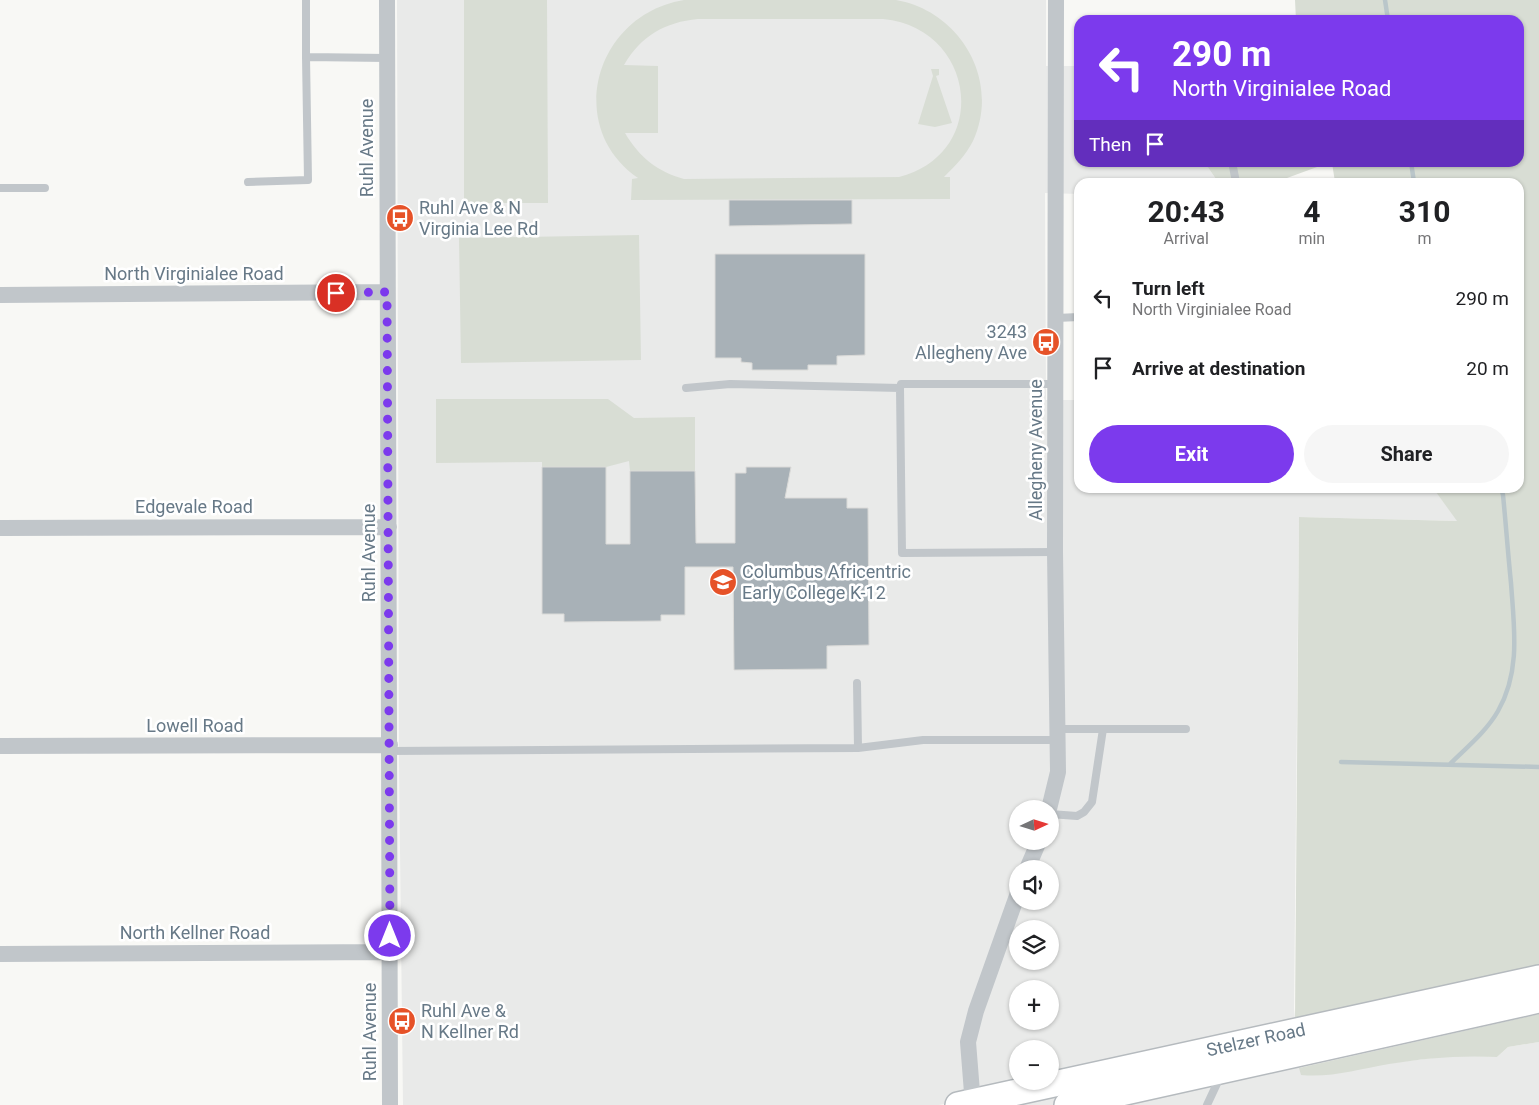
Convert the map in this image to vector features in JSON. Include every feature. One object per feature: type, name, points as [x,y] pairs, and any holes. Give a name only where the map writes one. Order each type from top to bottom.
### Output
[{"type":"main road","name":"Stelzer Road","points":[[968,1104],[1539,978]]},
{"type":"main road","name":"Stelzer Road","points":[[1070,1105],[1539,1000]]},
{"type":"street","name":"Ruhl Avenue","points":[[387,0],[390,1105]]},
{"type":"street","name":"Allegheny Avenue","points":[[1051,800],[1058,772],[1055,552],[1056,0]]},
{"type":"street","name":"North Virginialee Road","points":[[0,295],[387,292]]},
{"type":"street","name":"Edgevale Road","points":[[0,528],[389,527]]},
{"type":"street","name":"Lowell Road","points":[[0,746],[390,748]]},
{"type":"street","points":[[968,1104],[968,1042],[991,966],[1012,910]]},
{"type":"street","name":"North Kellner Road","points":[[0,954],[390,952]]},
{"type":"lane","points":[[248,182],[308,180],[306,0]]},
{"type":"lane","points":[[306,57],[387,58]]},
{"type":"lane","points":[[0,188],[46,188]]},
{"type":"lane","points":[[1056,318],[1074,318]]},
{"type":"lane","points":[[686,388],[730,384],[900,388]]},
{"type":"lane","points":[[1055,552],[902,552],[900,388],[901,384],[1056,384]]},
{"type":"lane","points":[[857,683],[858,748]]},
{"type":"lane","points":[[390,748],[858,748],[923,740],[1057,735],[1103,729],[1186,729]]},
{"type":"lane","points":[[1059,815],[1077,816],[1088,808],[1092,802],[1103,729]]},
{"type":"lane","points":[[1207,1105],[1222,1071]]},
{"type":"shaded area","name":"Columbus Africentric Early College K-12","points":[[397,0],[1046,0],[1046,66],[1074,66],[1074,167],[1208,167],[1215,178],[1074,178],[1074,194],[1045,193],[1046,400],[1074,400],[1074,493],[1437,493],[1458,521],[1299,517],[1294,1009],[1301,1074],[1457,1055],[1497,1057],[1508,1047],[1539,1042],[1539,1105],[960,1105],[955,1102],[939,1105],[403,1105],[399,764]]},
{"type":"shaded area","points":[[464,0],[547,0],[548,203],[464,203]]},
{"type":"shaded area","points":[[684,0],[896,0],[919,7],[939,18],[956,33],[969,52],[978,72],[982,95],[980,118],[973,141],[964,156],[944,177],[950,177],[950,199],[631,200],[632,179],[638,178],[615,156],[601,130],[596,103],[600,75],[611,49],[629,26],[654,10]],"holes":[[[698,19],[883,19],[914,27],[938,44],[953,67],[961,92],[959,119],[949,143],[929,164],[899,177],[684,179],[666,172],[650,162],[636,149],[625,133],[658,133],[658,66],[624,65],[646,38],[665,27],[675,23]]]},
{"type":"shaded area","points":[[1295,0],[1539,0],[1539,965],[1295,1020],[1299,517],[1457,521],[1437,493],[1524,493],[1524,178],[1334,178],[1333,167],[1524,167],[1524,15],[1296,15]]},
{"type":"shaded area","points":[[931,69],[939,69],[939,75],[936,76],[952,123],[935,127],[918,124],[933,76]]},
{"type":"shaded area","points":[[1208,167],[1317,167],[1287,178],[1215,178]]},
{"type":"shaded area","points":[[639,235],[641,360],[461,363],[459,238]]},
{"type":"shaded area","points":[[436,399],[608,399],[634,418],[695,417],[695,471],[673,471],[673,487],[659,471],[630,471],[629,461],[606,467],[585,467],[585,483],[542,467],[542,462],[436,463]]},
{"type":"shaded area","points":[[1539,1014],[1539,1042],[1508,1047],[1497,1057],[1470,1056],[1429,1059],[1312,1076],[1301,1075],[1299,1068]]},
{"type":"building","points":[[729,200],[852,200],[852,224],[729,226]]},
{"type":"building","points":[[715,254],[865,254],[865,355],[837,356],[837,365],[808,365],[808,370],[752,370],[752,363],[741,362],[741,358],[715,358]]},
{"type":"building","points":[[542,467],[606,467],[606,544],[630,544],[630,471],[695,471],[696,543],[735,543],[735,473],[746,473],[746,467],[791,467],[785,498],[847,498],[847,508],[868,508],[869,645],[827,646],[827,669],[734,670],[733,567],[685,567],[685,615],[661,615],[661,621],[564,622],[564,614],[542,614]]},
{"type":"waterway","points":[[1385,0],[1387,15]]},
{"type":"waterway","points":[[1412,167],[1413,178]]},
{"type":"waterway","points":[[1449,765],[1475,740],[1493,719],[1505,696],[1513,665],[1514,632],[1511,583],[1502,493]]},
{"type":"waterway","points":[[1341,762],[1539,767]]},
{"type":"place","name":"Ruhl Ave & N Virginia Lee Rd","points":[[400,218]]},
{"type":"place","name":"3243 Allegheny Ave","points":[[1046,342]]},
{"type":"place","name":"Columbus Africentric Early College K-12","points":[[723,582]]},
{"type":"place","name":"Ruhl Ave & N Kellner Rd","points":[[402,1021]]},
{"type":"route","points":[[336,293],[387,292],[390,936]]}]
